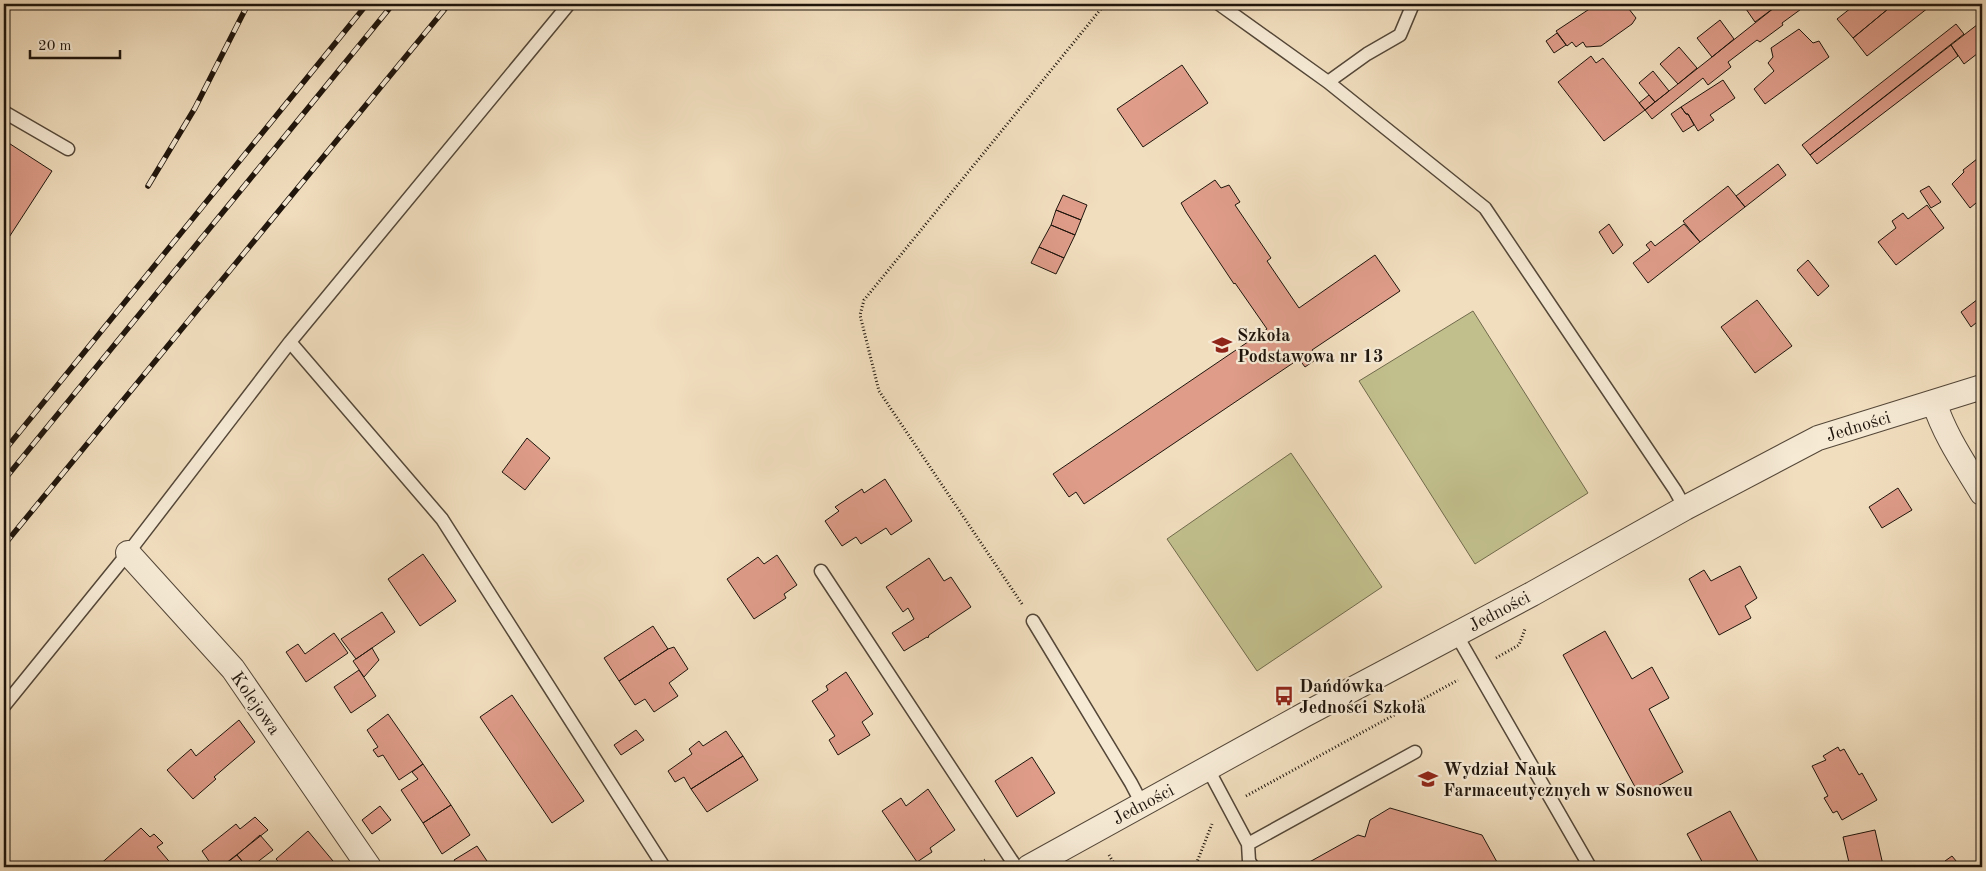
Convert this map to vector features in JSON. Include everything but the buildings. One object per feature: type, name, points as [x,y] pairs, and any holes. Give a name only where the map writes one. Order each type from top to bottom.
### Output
[{"type":"street","name":"Jedności","points":[[1028,867],[1685,508],[1818,438],[1982,387]]},
{"type":"street","points":[[1934,402],[1950,441],[1982,493]]},
{"type":"street","name":"Kolejowa","points":[[128,552],[233,669],[369,867]]},
{"type":"lane","points":[[4,706],[128,552],[290,342],[569,4]]},
{"type":"lane","points":[[1219,4],[1328,82],[1485,208],[1676,490],[1685,508]]},
{"type":"lane","points":[[1328,82],[1367,54],[1400,36],[1413,4]]},
{"type":"lane","points":[[4,112],[68,150]]},
{"type":"lane","points":[[290,342],[442,519],[664,867]]},
{"type":"lane","points":[[821,571],[1016,867]]},
{"type":"lane","points":[[1033,621],[1142,804]]},
{"type":"lane","points":[[1456,634],[1590,867]]},
{"type":"lane","points":[[1248,844],[1414,752]]},
{"type":"lane","points":[[1208,769],[1248,844],[1249,861],[1253,867]]},
{"type":"path","points":[[1033,621],[879,391],[860,315],[864,300],[1105,4]]},
{"type":"path","points":[[1195,867],[1217,811],[1519,645],[1528,621]]},
{"type":"shaded area","points":[[1473,311],[1588,493],[1475,564],[1359,381]]},
{"type":"shaded area","points":[[1291,453],[1382,587],[1257,671],[1167,539]]},
{"type":"railway","points":[[148,186],[195,108],[248,4]]},
{"type":"railway","points":[[4,451],[367,4]]},
{"type":"railway","points":[[4,480],[393,4]]},
{"type":"railway","points":[[4,545],[449,4]]},
{"type":"place","name":"Szkoła Podstawowa nr 13","points":[[1222,345]]},
{"type":"place","name":"Dańdówka Jedności Szkoła","points":[[1284,696]]},
{"type":"place","name":"Wydział Nauk Farmaceutycznych w Sosnowcu","points":[[1428,779]]}]
